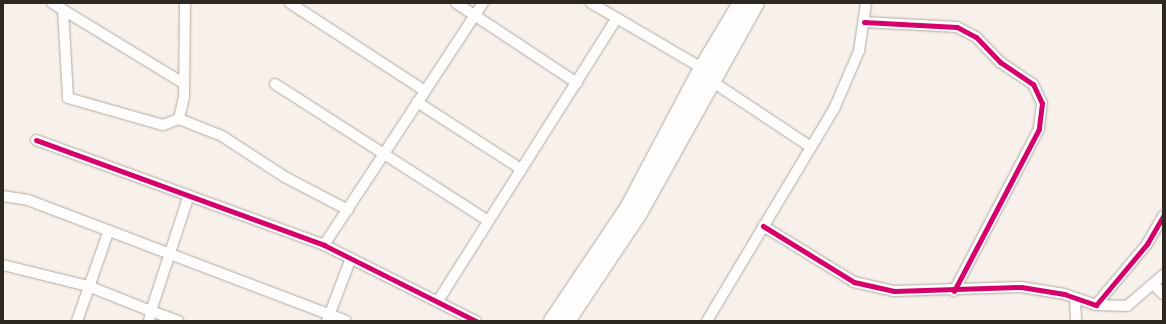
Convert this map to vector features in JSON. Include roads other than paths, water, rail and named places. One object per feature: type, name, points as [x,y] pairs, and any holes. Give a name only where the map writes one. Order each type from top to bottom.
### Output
[{"type":"main road","points":[[552,321],[639,213],[741,3]]},
{"type":"main road","points":[[706,74],[756,3]]},
{"type":"main road","points":[[567,321],[593,271]]},
{"type":"street","points":[[52,3],[184,83]]},
{"type":"street","points":[[180,118],[184,83],[185,3]]},
{"type":"street","points":[[290,3],[425,91]]},
{"type":"street","points":[[456,3],[577,83]]},
{"type":"street","points":[[324,245],[483,3]]},
{"type":"street","points":[[591,3],[706,74],[811,147]]},
{"type":"street","points":[[707,321],[834,108],[856,58],[864,22],[866,3]]},
{"type":"street","points":[[63,10],[68,98],[163,125],[180,118],[222,136],[285,177],[348,210]]},
{"type":"street","points":[[438,301],[487,220],[577,83],[616,19]]},
{"type":"street","points":[[864,22],[957,27],[976,37],[1000,62],[1033,84],[1042,102],[1039,128],[954,292]]},
{"type":"street","points":[[275,84],[383,155],[487,220]]},
{"type":"street","points":[[417,102],[521,169]]},
{"type":"street","points":[[36,140],[188,198],[324,245],[476,321]]},
{"type":"street","points":[[3,196],[28,200],[109,230],[328,318],[346,321]]},
{"type":"street","points":[[150,316],[168,254],[188,198]]},
{"type":"street","points":[[1096,305],[1147,244],[1163,216]]},
{"type":"street","points":[[763,226],[854,282],[894,291],[954,292],[1021,287],[1064,294],[1075,300],[1096,305],[1127,306],[1163,275]]},
{"type":"street","points":[[77,321],[88,286],[109,230]]},
{"type":"street","points":[[328,318],[351,258]]},
{"type":"street","points":[[3,265],[88,286],[150,316],[178,321]]},
{"type":"street","points":[[1153,284],[1163,294]]},
{"type":"street","points":[[1073,320],[1075,300]]}]
